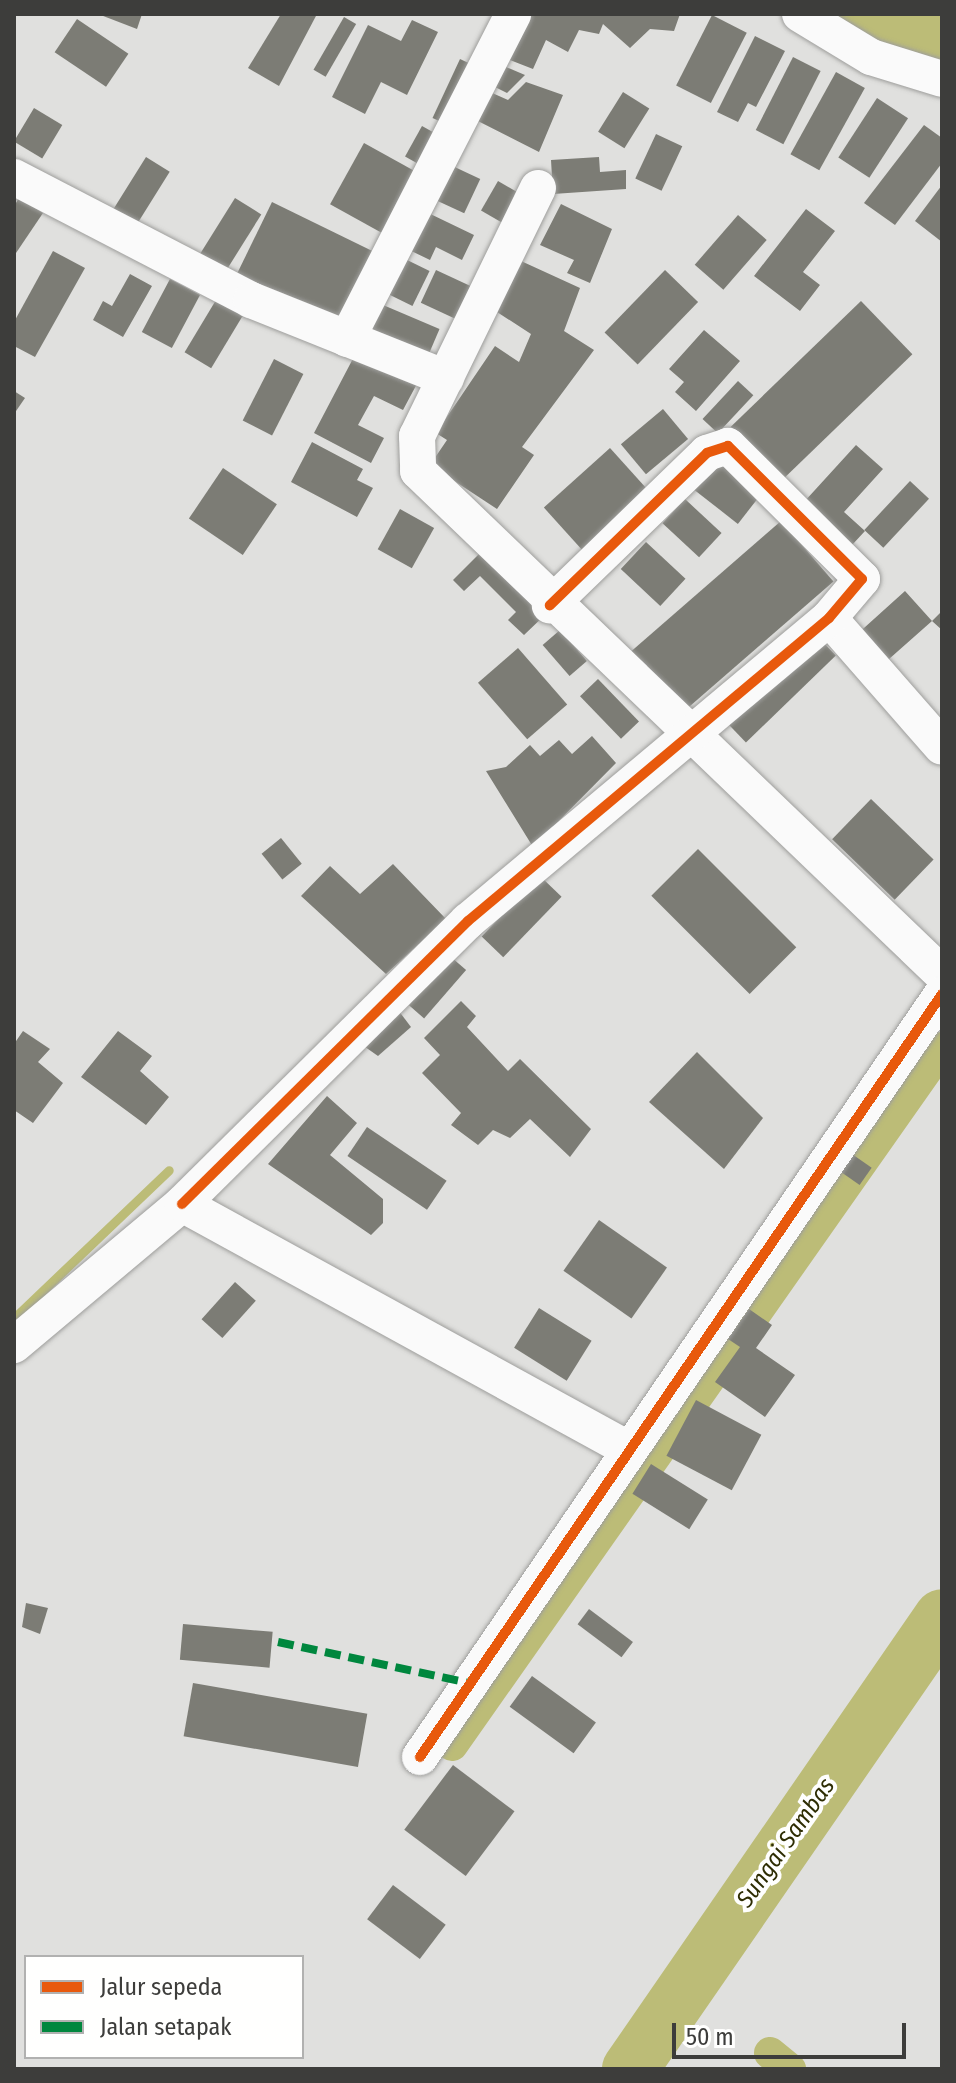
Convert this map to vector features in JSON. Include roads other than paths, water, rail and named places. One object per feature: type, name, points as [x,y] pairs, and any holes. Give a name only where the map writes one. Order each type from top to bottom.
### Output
[{"type":"street","points":[[347,339],[513,14]]},
{"type":"street","points":[[800,14],[871,57],[942,79]]},
{"type":"street","points":[[14,177],[182,268],[446,378]]},
{"type":"street","points":[[538,188],[417,436],[418,471],[550,605],[942,974]]},
{"type":"street","points":[[14,1345],[182,1204],[468,921],[829,618],[856,589],[861,570],[728,446],[707,453],[550,605]]},
{"type":"street","points":[[829,618],[942,747]]},
{"type":"street","points":[[420,1757],[942,994]]},
{"type":"street","points":[[182,1204],[628,1449]]},
{"type":"waterway","points":[[862,14],[942,42]]},
{"type":"waterway","points":[[452,1745],[942,1048]]},
{"type":"waterway","points":[[14,1318],[169,1170]]},
{"type":"waterway","name":"Sungai Sambas","points":[[630,2069],[942,1617]]},
{"type":"waterway","points":[[770,2053],[790,2069]]}]
